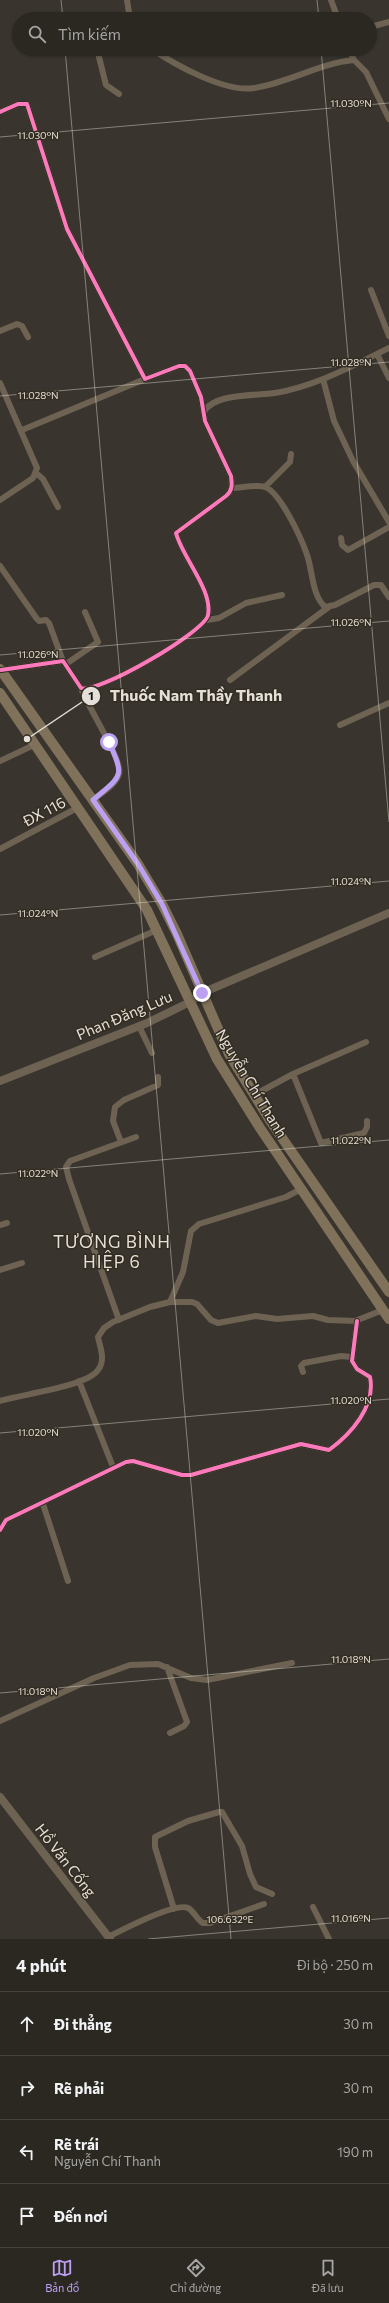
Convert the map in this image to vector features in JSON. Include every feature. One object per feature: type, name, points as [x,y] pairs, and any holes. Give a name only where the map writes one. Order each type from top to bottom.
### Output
[{"type":"main road","name":"Nguyễn Chí Thanh","points":[[0,670],[138,864],[162,904],[229,1054],[313,1182],[389,1292]]},
{"type":"main road","name":"Nguyễn Chí Thanh","points":[[0,693],[79,807],[139,898],[157,930],[217,1059],[301,1189],[389,1319]]},
{"type":"main road","points":[[301,1189],[313,1182]]},
{"type":"street","points":[[127,0],[129,12]]},
{"type":"street","points":[[331,0],[335,12]]},
{"type":"street","points":[[377,25],[389,22]]},
{"type":"street","points":[[99,56],[106,84],[119,94]]},
{"type":"street","points":[[164,56],[185,69],[226,85],[253,88],[354,60]]},
{"type":"street","points":[[352,56],[354,60],[366,72],[389,119]]},
{"type":"street","points":[[0,112],[18,104],[27,104],[67,229],[145,379]]},
{"type":"street","points":[[371,290],[389,336]]},
{"type":"street","points":[[0,331],[17,324],[22,326],[28,337]]},
{"type":"street","points":[[204,412],[210,404],[224,399],[287,391],[323,379],[389,348]]},
{"type":"street","points":[[377,354],[389,378]]},
{"type":"street","points":[[22,430],[162,371],[185,366],[190,371],[201,397],[206,425],[231,476],[232,488],[226,496],[176,533],[206,598],[208,614],[207,620]]},
{"type":"street","points":[[323,379],[334,421],[353,461],[388,518]]},
{"type":"street","points":[[0,383],[22,430],[37,468],[33,478],[0,500]]},
{"type":"street","points":[[265,487],[290,462],[291,454]]},
{"type":"street","points":[[36,473],[43,479],[58,507]]},
{"type":"street","points":[[232,488],[265,487],[271,490],[287,513],[306,552],[320,603],[325,607],[374,586],[381,585],[389,596]]},
{"type":"street","points":[[341,538],[342,545],[348,550],[389,527]]},
{"type":"street","points":[[0,566],[37,619],[40,621],[46,620],[49,623],[64,662],[81,688],[86,702],[109,742],[119,766],[120,773],[117,779],[93,800]]},
{"type":"street","points":[[81,688],[91,689],[141,665],[195,631],[207,620],[219,618],[246,603],[282,595]]},
{"type":"street","points":[[230,680],[332,605]]},
{"type":"street","points":[[0,670],[64,662],[98,642],[85,612]]},
{"type":"street","points":[[340,725],[389,703]]},
{"type":"street","points":[[0,761],[36,744]]},
{"type":"street","name":"ĐX 116","points":[[0,849],[79,807]]},
{"type":"street","name":"Phan Đăng Lưu","points":[[0,1081],[139,1026],[190,1002],[202,993],[389,913]]},
{"type":"street","points":[[95,958],[157,930]]},
{"type":"street","points":[[139,1026],[152,1053]]},
{"type":"street","points":[[254,1094],[293,1074],[366,1042]]},
{"type":"street","points":[[293,1074],[321,1143],[364,1132],[367,1127],[367,1121]]},
{"type":"street","points":[[121,1142],[113,1121],[115,1107],[124,1100],[158,1085],[158,1077]]},
{"type":"street","points":[[119,1320],[66,1167],[70,1160],[136,1137]]},
{"type":"street","points":[[170,1302],[183,1272],[191,1231],[200,1224],[286,1197],[301,1189]]},
{"type":"street","points":[[0,1225],[8,1223]]},
{"type":"street","points":[[0,1270],[22,1263]]},
{"type":"street","points":[[0,1401],[79,1381],[93,1375],[99,1369],[103,1356],[98,1337],[104,1328],[150,1307],[170,1302],[192,1302],[197,1304],[211,1320],[218,1323],[256,1316],[277,1319],[313,1316],[328,1320],[357,1321],[383,1310]]},
{"type":"street","points":[[0,1530],[6,1520],[43,1504],[113,1467],[133,1461],[182,1475],[191,1476],[301,1444],[329,1450],[337,1444],[362,1416],[367,1404],[371,1384],[370,1377],[357,1368],[352,1357],[357,1321]]},
{"type":"street","points":[[303,1372],[301,1366],[304,1363],[341,1356],[352,1357]]},
{"type":"street","points":[[79,1381],[113,1467]]},
{"type":"street","points":[[43,1504],[68,1581]]},
{"type":"street","points":[[0,1721],[94,1678],[130,1665],[158,1664],[191,1678],[207,1680],[292,1663]]},
{"type":"street","points":[[167,1667],[187,1722],[184,1726],[170,1733]]},
{"type":"street","name":"Hồ Văn Cống","points":[[0,1797],[109,1938]]},
{"type":"street","points":[[174,1909],[154,1847],[155,1837],[188,1820],[218,1812],[222,1812],[242,1846],[250,1874],[256,1887],[272,1894]]},
{"type":"street","points":[[109,1938],[174,1909],[183,1907],[189,1908],[198,1920],[203,1923],[210,1923],[264,1904]]},
{"type":"street","points":[[313,1907],[329,1939]]},
{"type":"cycle path","points":[[0,112],[18,104],[27,104],[67,229],[145,379],[179,366],[185,366],[190,371],[201,397],[205,421],[231,476],[232,484],[231,489],[226,496],[176,533],[184,552],[202,584],[208,605],[208,615],[189,635],[127,672],[91,688],[81,688],[63,661],[1,670]]},
{"type":"cycle path","points":[[0,1530],[6,1520],[126,1462],[133,1461],[182,1475],[191,1475],[301,1444],[329,1450],[353,1428],[365,1409],[369,1398],[371,1388],[370,1377],[357,1369],[352,1361],[357,1321]]},
{"type":"place","name":"Thuốc Nam Thầy Thanh","points":[[27,739]]},
{"type":"district","name":"TƯƠNG BÌNH HIỆP 6","points":[[112,1251]]},
{"type":"route","points":[[109,742],[119,766],[120,773],[117,779],[93,800],[138,864],[162,904],[177,934],[202,993]]}]
